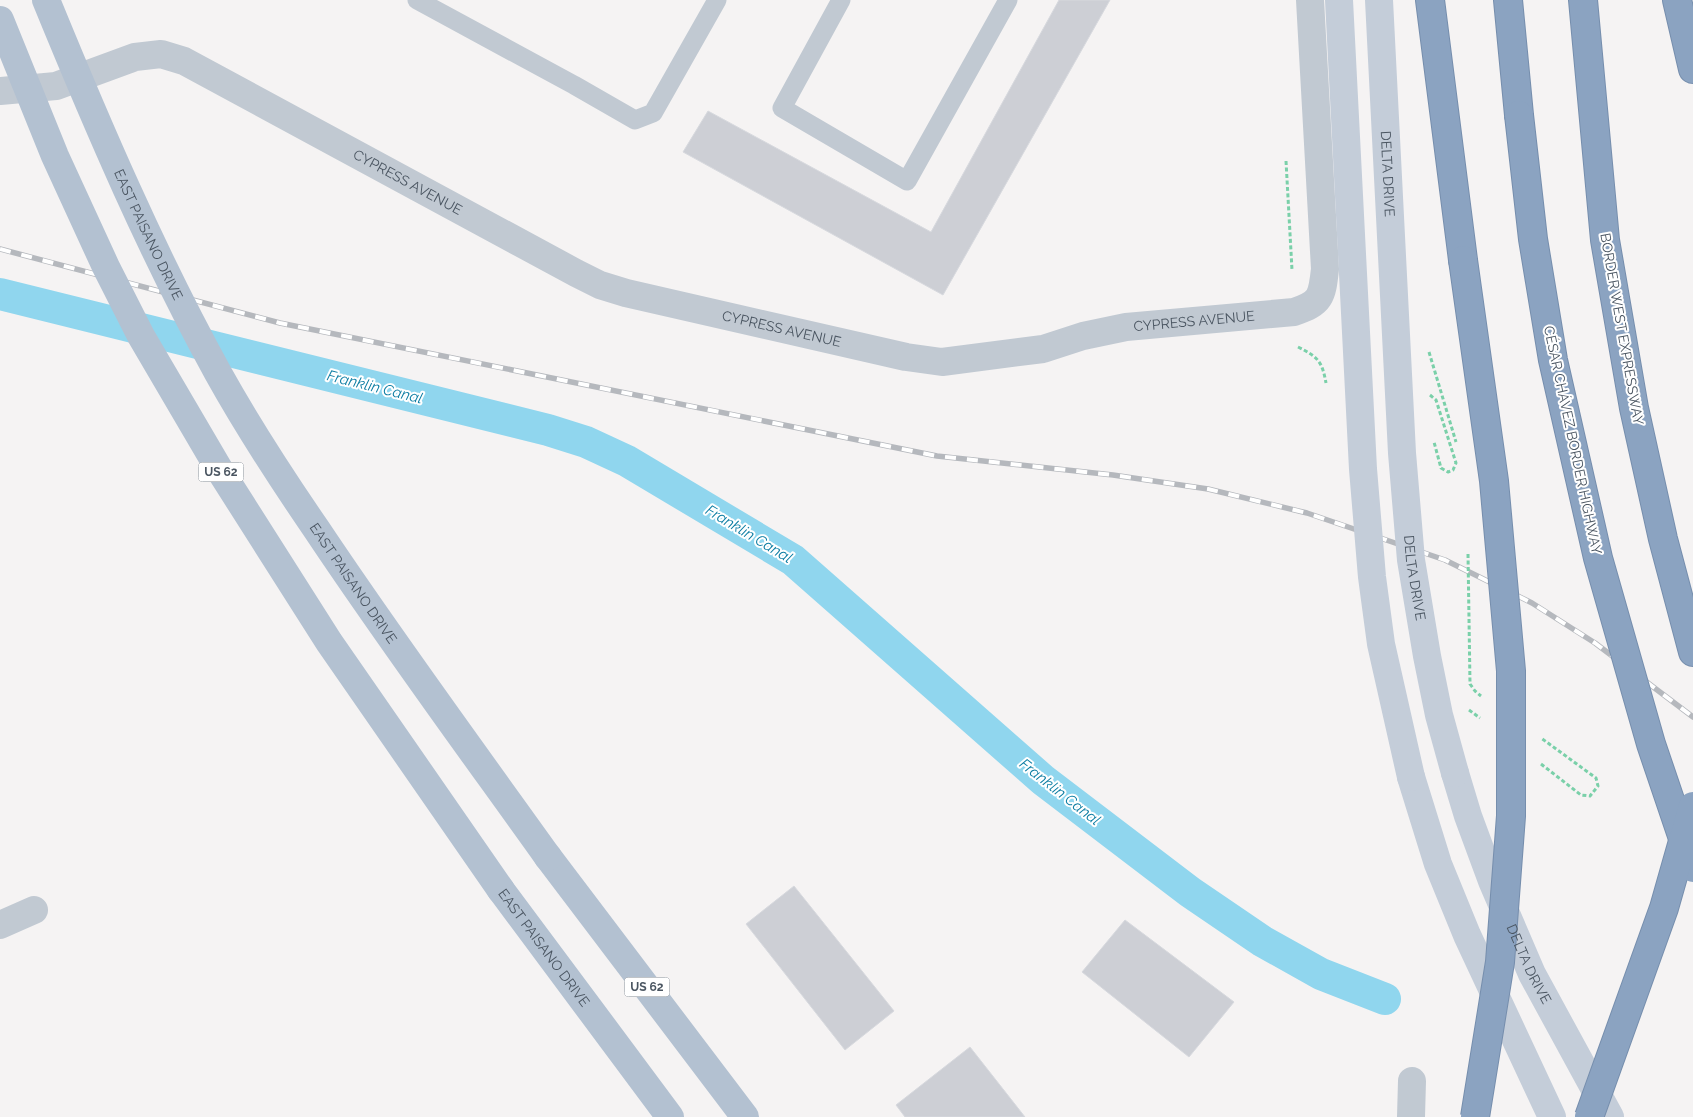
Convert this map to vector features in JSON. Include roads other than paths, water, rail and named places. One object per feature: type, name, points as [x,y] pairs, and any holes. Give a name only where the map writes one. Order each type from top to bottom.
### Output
[{"type":"highway","points":[[1430,0],[1462,260],[1494,480],[1511,671],[1511,816],[1500,962],[1475,1117]]},
{"type":"highway","name":"CÉSAR CHÁVEZ BORDER HIGHWAY","points":[[1508,0],[1533,239],[1553,360],[1598,558],[1650,744],[1693,868]]},
{"type":"highway","name":"BORDER WEST EXPRESSWAY","points":[[1583,0],[1606,240],[1634,408],[1663,539],[1693,652]]},
{"type":"highway","points":[[1677,0],[1693,69]]},
{"type":"highway","points":[[1589,1117],[1664,908],[1693,806]]},
{"type":"main road","name":"EAST PAISANO DRIVE","points":[[46,0],[91,109],[158,258],[219,374],[285,482],[366,603],[548,857],[745,1117]]},
{"type":"main road","points":[[1340,0],[1363,469],[1372,577],[1381,644],[1411,777],[1438,864],[1467,935],[1552,1117]]},
{"type":"main road","name":"DELTA DRIVE","points":[[1379,0],[1402,443],[1411,560],[1439,715],[1468,816],[1492,882],[1532,974],[1610,1117]]},
{"type":"main road","name":"EAST PAISANO DRIVE","points":[[0,20],[55,156],[106,267],[141,336],[218,468],[329,642],[502,890],[670,1117]]},
{"type":"street","name":"CYPRESS AVENUE","points":[[0,91],[56,86],[136,57],[161,54],[184,61],[600,285],[626,293],[896,355],[942,362],[1043,349],[1083,336],[1126,327],[1294,312],[1312,306],[1322,292],[1325,269],[1310,0]]},
{"type":"street","points":[[0,925],[34,910]]},
{"type":"street","points":[[1411,1117],[1412,1081]]},
{"type":"lane","points":[[416,0],[635,120],[653,113],[717,0]]},
{"type":"lane","points":[[841,0],[782,108],[907,181],[1008,0]]},
{"type":"waterway","name":"Franklin Canal","points":[[0,294],[548,430],[586,442],[627,461],[793,560],[1043,780],[1190,892],[1262,941],[1321,974],[1385,999]]},
{"type":"railway","points":[[0,249],[280,323],[937,456],[1113,475],[1208,489],[1307,513],[1445,560],[1532,603],[1595,643],[1693,717]]}]
